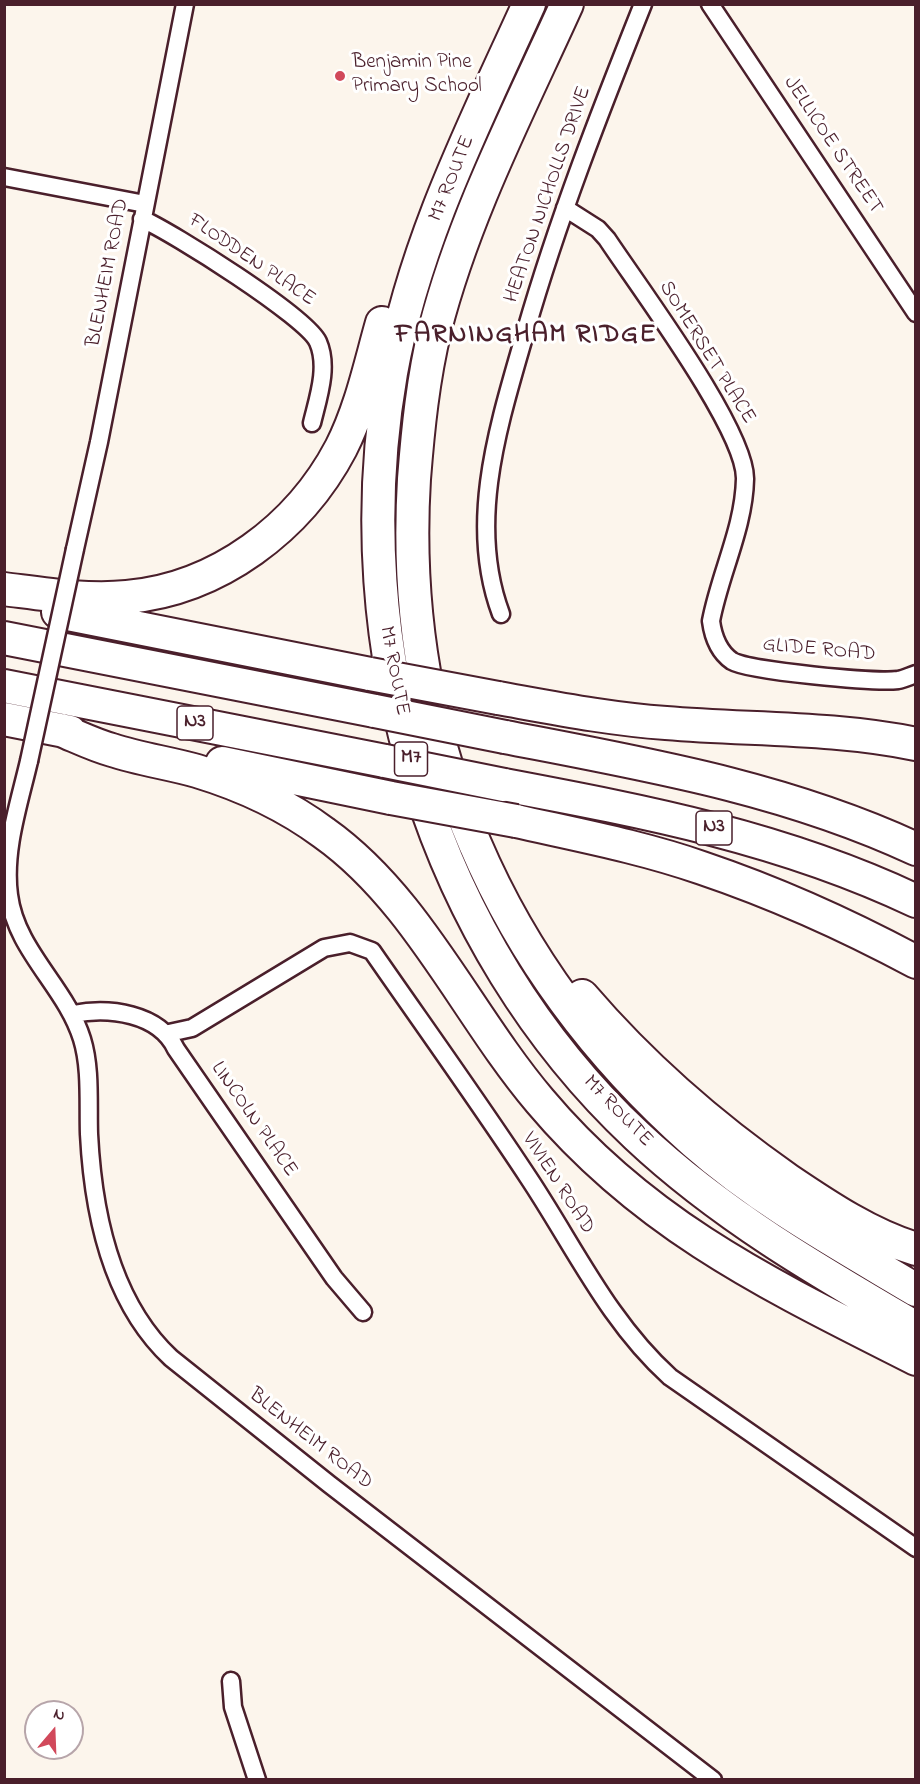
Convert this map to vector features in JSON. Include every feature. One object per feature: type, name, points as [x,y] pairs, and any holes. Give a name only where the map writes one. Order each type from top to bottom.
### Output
[{"type":"highway","points":[[4,589],[97,598],[165,591],[233,563],[291,518],[318,488],[353,422],[397,264],[414,219],[515,4]]},
{"type":"highway","name":"M7 ROUTE","points":[[529,4],[458,164],[425,248],[392,370],[379,470],[377,549],[387,651],[410,755],[434,832],[477,925],[534,1017],[596,1093],[635,1134],[678,1172],[721,1205],[788,1251],[915,1328]]},
{"type":"highway","name":"M7 ROUTE","points":[[567,4],[463,240],[435,331],[419,407],[412,524],[412,581],[423,669],[440,748],[455,796],[497,891],[560,998],[594,1042],[656,1107],[747,1185],[806,1225],[915,1290]]},
{"type":"highway","points":[[4,601],[584,714],[654,722],[814,730],[876,736],[915,744]]},
{"type":"highway","name":"N3","points":[[4,638],[734,783],[806,804],[915,849]]},
{"type":"highway","name":"N3","points":[[4,686],[635,810],[734,833],[787,849],[874,881],[915,901]]},
{"type":"highway","points":[[4,719],[391,798],[516,821],[636,848],[702,868],[805,907],[854,929],[915,962]]},
{"type":"highway","points":[[61,730],[112,750],[236,784],[269,798],[326,834],[352,855],[396,901],[538,1099],[582,1149],[621,1185],[664,1219],[741,1269],[915,1359]]},
{"type":"highway","points":[[497,891],[523,913],[583,997],[638,1057],[708,1120],[820,1202],[891,1242],[915,1249]]},
{"type":"street","name":"BLENHEIM ROAD","points":[[10,923],[8,872],[10,846],[99,442],[185,4]]},
{"type":"street","name":"HEATON NICHOLLS DRIVE","points":[[501,614],[491,589],[487,538],[492,456],[542,275],[565,208],[643,4]]},
{"type":"street","name":"JELLICOE STREET","points":[[710,4],[915,313]]},
{"type":"street","name":"FLODDEN PLACE","points":[[4,177],[143,211],[309,328],[323,356],[322,379],[312,423]]},
{"type":"street","name":"SOMERSET PLACE","points":[[565,208],[598,229],[607,238],[714,400],[741,452],[745,475],[741,515],[711,621],[713,634],[723,652]]},
{"type":"street","name":"GLIDE ROAD","points":[[723,652],[733,661],[754,669],[871,680],[898,680],[915,674]]},
{"type":"street","points":[[10,923],[73,1014],[109,1010],[132,1015],[169,1034]]},
{"type":"street","name":"VIVIEN ROAD","points":[[169,1034],[192,1028],[324,948],[350,943],[372,951],[529,1178],[615,1318],[642,1352],[670,1377],[915,1548]]},
{"type":"street","name":"BLENHEIM ROAD","points":[[73,1014],[86,1058],[95,1203],[117,1275],[141,1324],[155,1343],[329,1484],[713,1779]]},
{"type":"street","name":"LINCOLN PLACE","points":[[169,1034],[176,1049],[328,1269],[363,1312]]},
{"type":"street","points":[[231,1681],[233,1707],[257,1779]]},
{"type":"place","name":"Benjamin Pine Primary School","points":[[340,76]]},
{"type":"district","name":"FARNINGHAM RIDGE","points":[[526,337]]}]
